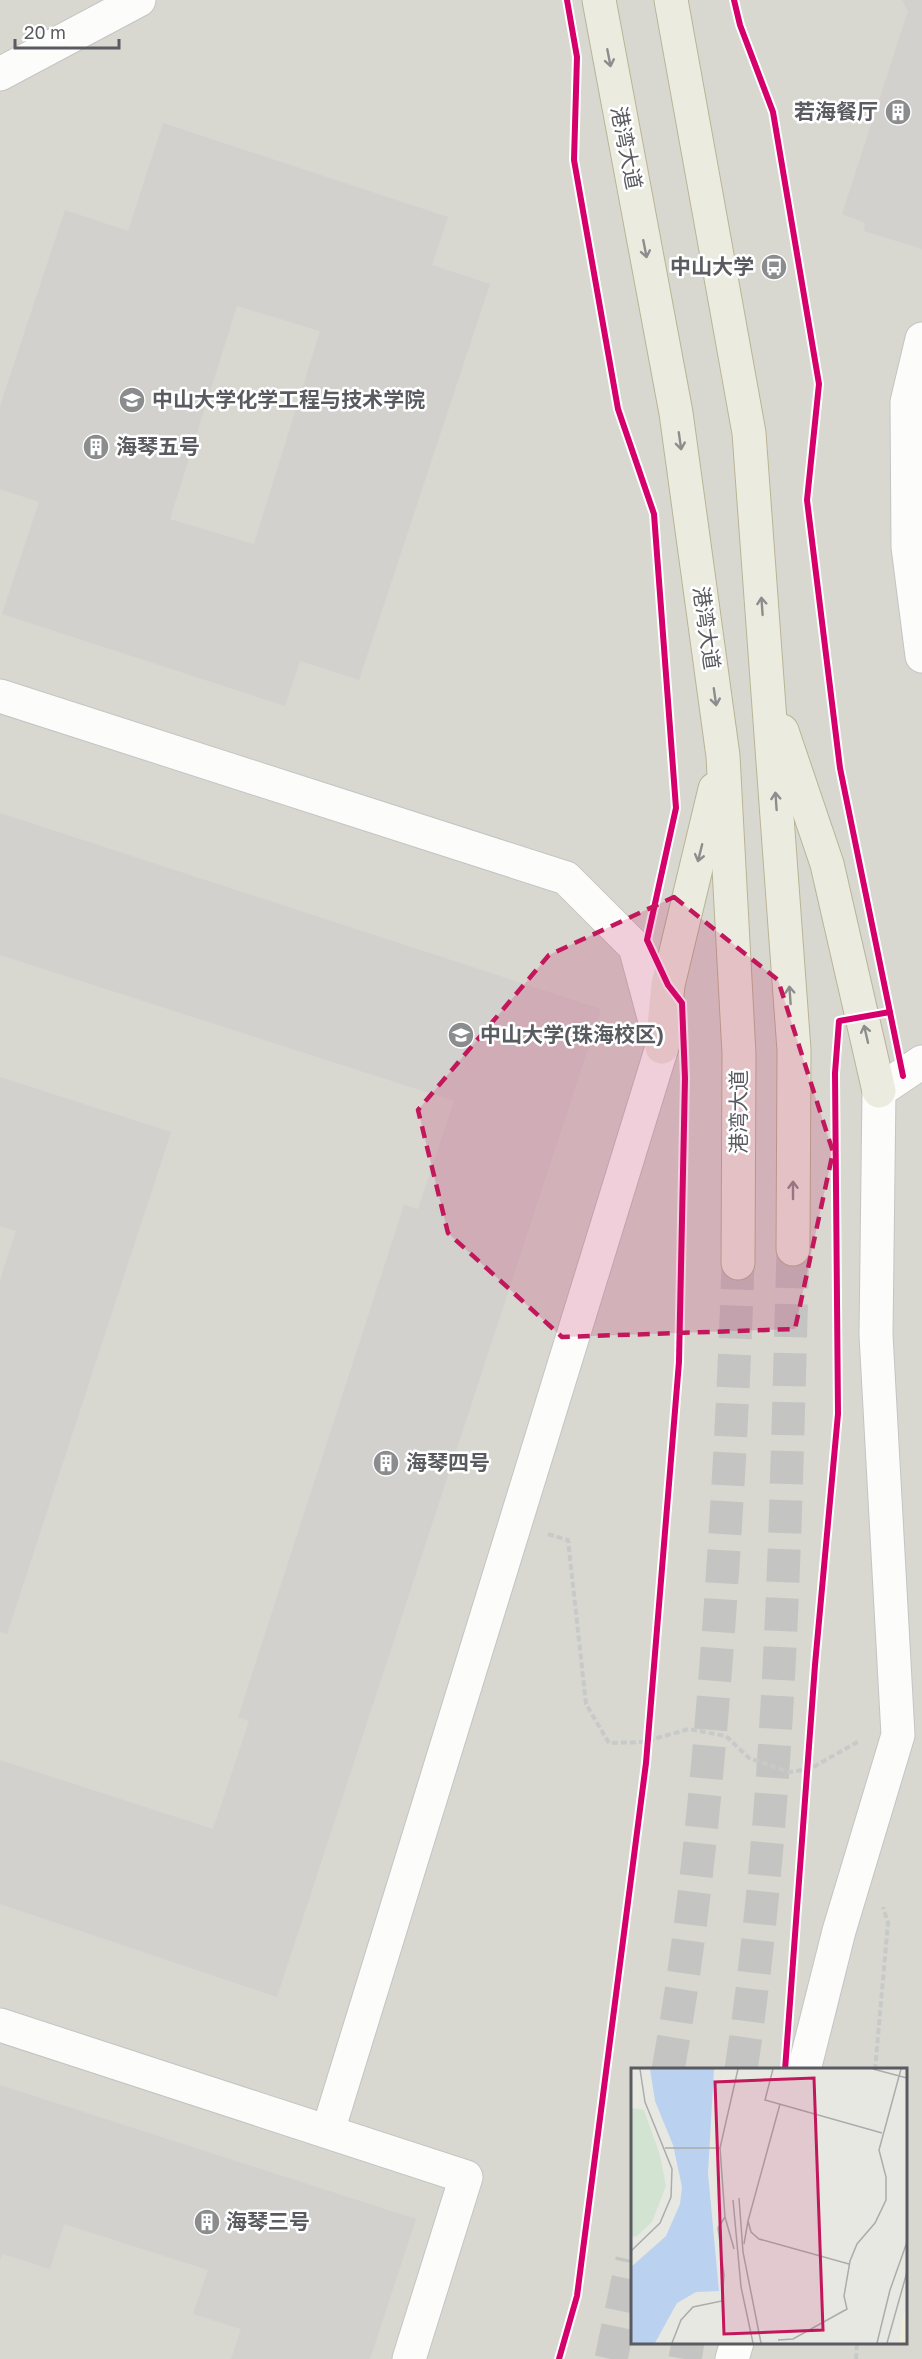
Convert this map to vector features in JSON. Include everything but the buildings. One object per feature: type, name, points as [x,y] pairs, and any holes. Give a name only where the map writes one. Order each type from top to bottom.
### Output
[{"type":"highway","name":"港湾大道","points":[[599,0],[676,412],[723,756],[739,1054],[738,1263]]},
{"type":"highway","points":[[671,0],[749,433],[794,1050],[793,1249]]},
{"type":"highway","points":[[767,686],[827,864],[879,1091]]},
{"type":"highway","points":[[662,1047],[668,985],[723,756]]},
{"type":"street","points":[[0,74],[139,0]]},
{"type":"street","points":[[922,339],[907,402],[907,413],[908,547],[922,656]]},
{"type":"street","points":[[0,696],[566,878],[635,947],[662,1047],[328,2131]]},
{"type":"street","points":[[804,2068],[838,1931],[910,1736],[876,1335],[879,1091],[922,1062]]},
{"type":"street","points":[[0,2025],[466,2177],[409,2359]]},
{"type":"street","points":[[732,2359],[736,2344]]},
{"type":"path","points":[[516,1523],[568,1540],[586,1704],[609,1743],[643,1742],[690,1729],[726,1736],[749,1758],[789,1772],[810,1769],[868,1737],[910,1736]]},
{"type":"path","points":[[647,1751],[649,1728]]},
{"type":"path","points":[[807,1779],[808,1756]]},
{"type":"path","points":[[875,2068],[888,1923],[881,1902]]},
{"type":"path","points":[[856,2359],[857,2344]]},
{"type":"highlighted area","points":[[674,897],[778,980],[833,1152],[795,1329],[562,1337],[448,1233],[418,1110],[549,955]]},
{"type":"shaded area","name":"中山大学(珠海校区)","points":[[0,0],[922,0],[922,2359],[0,2359]]},
{"type":"tunnel","points":[[741,2068],[755,1968],[773,1763],[784,1557],[793,1249]]},
{"type":"tunnel","points":[[668,2068],[699,1854],[709,1746],[727,1497],[738,1263]]},
{"type":"tunnel","points":[[611,2359],[631,2265]]},
{"type":"tunnel","points":[[685,2359],[688,2344]]},
{"type":"cycle path","points":[[559,2359],[577,2296],[646,1763],[679,1362],[685,1078],[682,1003],[668,985],[647,940],[676,808],[654,514],[618,409],[574,160],[577,57],[567,0]]},
{"type":"cycle path","points":[[734,0],[740,25],[773,112],[819,384],[807,500],[840,768],[903,1076]]},
{"type":"cycle path","points":[[785,2068],[815,1665],[838,1414],[835,1073],[839,1021],[890,1012]]},
{"type":"place","name":"若海餐厅","points":[[898,112]]},
{"type":"place","name":"中山大学","points":[[774,267]]},
{"type":"place","name":"中山大学化学工程与技术学院","points":[[132,400]]},
{"type":"place","name":"海琴五号","points":[[96,447]]},
{"type":"place","name":"中山大学(珠海校区)","points":[[461,1035]]},
{"type":"place","name":"海琴四号","points":[[386,1463]]},
{"type":"place","name":"海琴三号","points":[[207,2222]]}]
